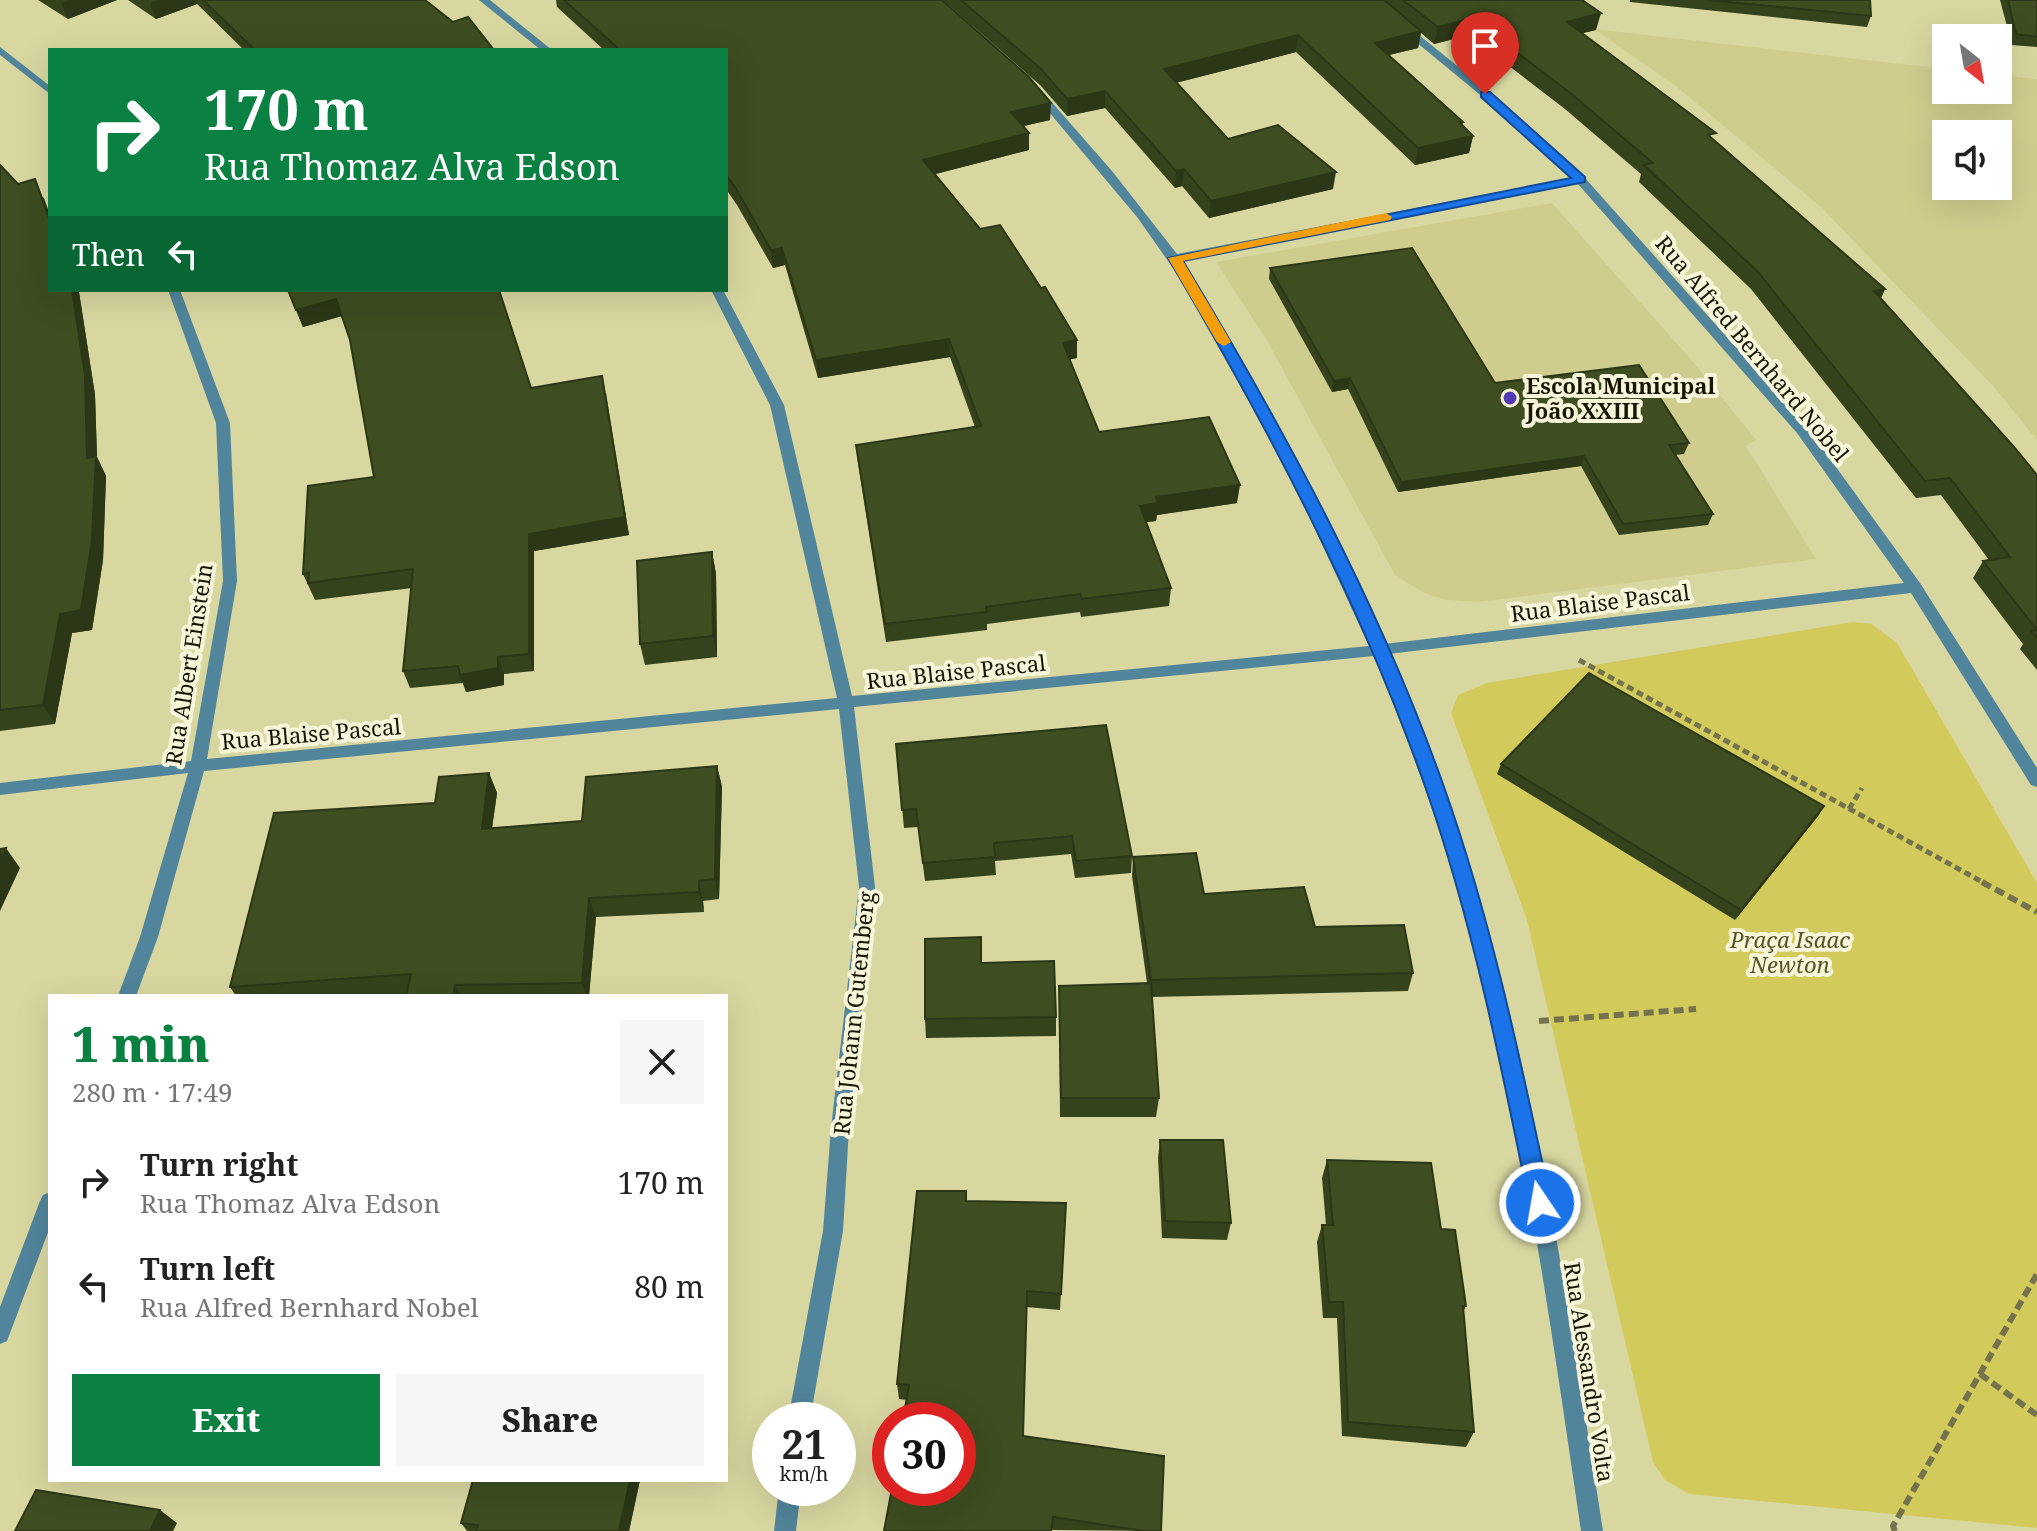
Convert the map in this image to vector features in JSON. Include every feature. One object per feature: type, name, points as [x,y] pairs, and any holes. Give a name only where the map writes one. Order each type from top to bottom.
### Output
[{"type":"street","points":[[484,0],[544,48]]},
{"type":"street","name":"Rua Alfred Bernhard Nobel","points":[[1370,0],[1505,110],[1581,180],[1802,430],[1915,587],[2037,781]]},
{"type":"street","points":[[0,50],[48,89]]},
{"type":"street","name":"Rua Alessandro Volta","points":[[1025,81],[1067,125],[1174,258],[1280,443],[1380,650],[1435,787],[1502,1019],[1546,1234],[1592,1531]]},
{"type":"street","points":[[1174,258],[1581,180]]},
{"type":"street","name":"Rua Albert Einstein","points":[[128,994],[149,937],[198,766],[230,581],[223,423],[175,292]]},
{"type":"street","name":"Rua Johann Gutemberg","points":[[718,292],[777,405],[846,704],[867,887],[840,1128],[833,1231],[802,1402]]},
{"type":"street","name":"Rua Blaise Pascal","points":[[0,789],[198,766],[1380,650],[1915,587]]},
{"type":"street","points":[[0,1334],[48,1206]]},
{"type":"street","points":[[785,1531],[788,1506]]},
{"type":"path","points":[[1563,628],[1578,659],[2037,912]]},
{"type":"path","points":[[1849,809],[1862,788]]},
{"type":"path","points":[[1502,1019],[1545,1021],[1696,1009]]},
{"type":"path","points":[[1895,1531],[1893,1526],[2037,1274]]},
{"type":"path","points":[[1980,1374],[2037,1415]]},
{"type":"shaded area","points":[[1594,29],[1932,67],[1932,104],[2012,104],[2012,76],[2037,79],[2037,440],[1993,386],[1821,207],[1677,87]]},
{"type":"shaded area","name":"Escola Municipal João XXIII","points":[[1552,203],[1695,364],[1756,440],[1746,446],[1816,559],[1478,602],[1446,600],[1424,593],[1395,575],[1266,339],[1216,262]]},
{"type":"green space","name":"Praça Isaac Newton","points":[[1853,622],[1871,624],[1897,643],[2037,883],[2037,1528],[1689,1494],[1665,1480],[1653,1462],[1527,920],[1451,713],[1458,695],[1487,683]]},
{"type":"building","points":[[203,0],[425,0],[453,22],[468,17],[492,48],[253,48]]},
{"type":"building","points":[[564,0],[942,0],[1029,77],[1051,103],[1011,112],[1029,133],[923,160],[980,229],[1000,225],[1041,288],[1045,287],[1077,340],[1063,343],[1099,432],[1209,417],[1240,485],[1156,497],[1158,503],[1140,506],[1171,588],[1082,599],[1080,594],[986,607],[987,612],[885,624],[856,445],[981,426],[949,339],[816,360],[782,248],[771,250],[728,178],[728,48],[618,48]]},
{"type":"building","points":[[961,0],[1384,0],[1421,31],[1375,43],[1463,122],[1459,122],[1473,136],[1418,148],[1298,35],[1164,69],[1228,139],[1278,125],[1336,172],[1211,201],[1184,169],[1176,171],[1105,91],[1067,99],[1041,69]]},
{"type":"building","points":[[1403,0],[1582,0],[1601,13],[1567,22],[1716,133],[1708,135],[1885,289],[1874,291],[2037,475],[2037,630],[1983,561],[2010,557],[1950,478],[1925,481],[1758,272],[1644,165],[1653,163],[1569,92],[1472,18],[1438,27]]},
{"type":"building","points":[[1708,0],[1870,0],[1871,16]]},
{"type":"building","points":[[2008,0],[2037,0],[2037,37],[2016,34]]},
{"type":"building","points":[[0,165],[18,184],[35,179],[48,215],[48,292],[72,292],[85,375],[87,458],[96,456],[92,540],[81,610],[60,614],[43,705],[0,710]]},
{"type":"building","points":[[1412,248],[1495,383],[1639,365],[1689,443],[1669,445],[1713,514],[1623,524],[1584,456],[1401,482],[1350,378],[1334,381],[1270,268]]},
{"type":"building","points":[[289,292],[500,292],[531,388],[602,376],[625,517],[529,534],[529,654],[498,657],[498,668],[460,675],[458,666],[403,671],[413,569],[308,583],[309,573],[303,574],[308,486],[374,477],[350,340],[336,299],[296,310]]},
{"type":"building","points":[[712,552],[713,636],[640,644],[637,561]]},
{"type":"building","points":[[1589,673],[1824,806],[1741,910],[1501,764]]},
{"type":"building","points":[[1106,725],[1132,856],[1076,861],[1072,836],[994,843],[995,857],[923,863],[916,809],[902,810],[896,744]]},
{"type":"building","points":[[717,766],[715,879],[699,881],[699,892],[589,898],[582,983],[455,985],[453,994],[406,994],[411,974],[230,987],[274,813],[435,803],[439,777],[489,773],[482,829],[582,821],[586,777]]},
{"type":"building","points":[[1196,853],[1204,894],[1304,887],[1315,927],[1404,925],[1413,973],[1151,980],[1133,857]]},
{"type":"building","points":[[981,937],[981,963],[1054,961],[1056,1017],[925,1019],[925,939]]},
{"type":"building","points":[[1151,983],[1159,1098],[1061,1098],[1059,986]]},
{"type":"building","points":[[1160,1140],[1223,1140],[1231,1223],[1165,1221]]},
{"type":"building","points":[[1327,1160],[1431,1163],[1441,1229],[1455,1230],[1466,1306],[1463,1306],[1474,1432],[1348,1422],[1343,1302],[1329,1302],[1322,1225],[1333,1225]]},
{"type":"building","points":[[917,1191],[966,1191],[966,1201],[1066,1203],[1061,1294],[1027,1291],[1023,1436],[1164,1456],[1161,1531],[1053,1517],[1051,1531],[884,1531],[889,1506],[976,1506],[976,1402],[906,1402],[909,1385],[897,1384]]},
{"type":"building","points":[[472,1482],[630,1482],[619,1531],[476,1531],[478,1525],[461,1523]]},
{"type":"building","points":[[36,1490],[160,1510],[150,1531],[15,1531]]},
{"type":"slow traffic","points":[[1224,342],[1174,258],[1386,217]]},
{"type":"place","name":"Escola Municipal João XXIII","points":[[1510,398]]},
{"type":"route","points":[[1485,94],[1581,180],[1174,258],[1280,443],[1320,524],[1380,650],[1435,787],[1502,1019],[1540,1203]]}]
